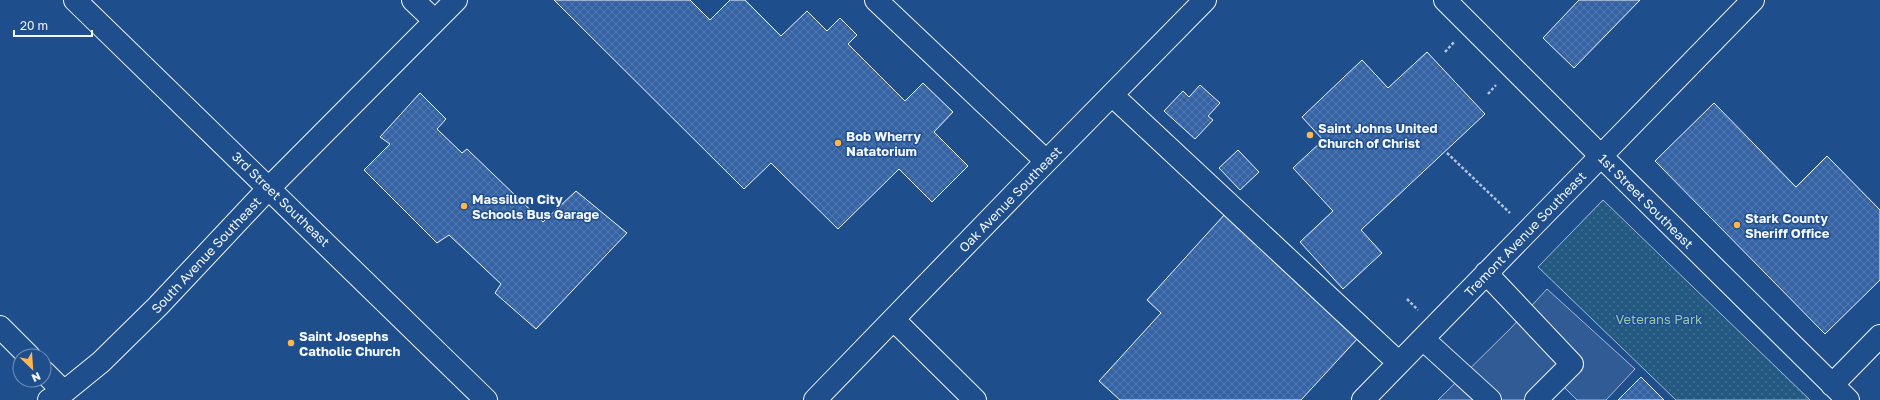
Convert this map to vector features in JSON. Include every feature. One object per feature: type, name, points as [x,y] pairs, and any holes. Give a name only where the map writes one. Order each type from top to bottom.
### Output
[{"type":"street","points":[[413,0],[435,21]]},
{"type":"street","name":"South Avenue Southeast","points":[[56,396],[101,362],[158,306],[269,188],[456,0]]},
{"type":"street","points":[[876,0],[1046,161]]},
{"type":"street","name":"Oak Avenue Southeast","points":[[815,400],[894,320],[1046,161],[1205,0]]},
{"type":"street","name":"1st Street Southeast","points":[[1445,0],[1848,400]]},
{"type":"street","name":"Tremont Avenue Southeast","points":[[1363,400],[1601,156],[1744,3]]},
{"type":"street","name":"3rd Street Southeast","points":[[87,4],[269,188],[486,400]]},
{"type":"street","points":[[1112,95],[1399,363]]},
{"type":"street","points":[[1486,273],[1572,364],[1536,400]]},
{"type":"street","points":[[894,320],[975,400]]},
{"type":"street","points":[[0,327],[21,348]]},
{"type":"street","points":[[1832,385],[1880,336]]},
{"type":"street","points":[[1422,339],[1490,400]]},
{"type":"path","points":[[1447,153],[1496,200]]},
{"type":"green space","name":"Veterans Park","points":[[1603,200],[1810,400],[1676,400],[1538,267]]},
{"type":"shaded area","points":[[1547,289],[1635,369],[1606,400],[1577,400],[1564,387],[1551,400],[1438,400],[1511,328]]},
{"type":"building","points":[[554,0],[690,0],[710,20],[730,0],[745,0],[781,36],[807,11],[827,31],[840,18],[857,35],[848,44],[905,101],[923,83],[953,112],[934,132],[968,166],[932,202],[899,169],[838,229],[771,163],[744,189]]},
{"type":"building","points":[[1579,0],[1640,0],[1574,68],[1543,38]]},
{"type":"building","points":[[1427,52],[1485,114],[1361,230],[1382,253],[1343,289],[1300,242],[1333,211],[1293,168],[1323,140],[1302,117],[1362,60],[1388,88]]},
{"type":"building","points":[[1200,85],[1220,103],[1208,116],[1213,120],[1195,139],[1164,111],[1183,91],[1189,97]]},
{"type":"building","name":"Massillon City Schools Bus Garage","points":[[420,93],[446,119],[437,129],[462,153],[467,149],[543,222],[576,191],[627,233],[536,329],[495,293],[501,284],[449,235],[437,243],[364,170],[390,144],[380,137]]},
{"type":"building","points":[[1714,103],[1796,187],[1827,156],[1880,210],[1880,280],[1825,334],[1655,161]]},
{"type":"building","points":[[1238,150],[1259,172],[1240,190],[1219,168]]},
{"type":"building","points":[[1225,214],[1359,337],[1301,400],[1120,400],[1099,381],[1161,313],[1147,300]]},
{"type":"building","points":[[1641,377],[1664,400],[1618,400]]},
{"type":"place","name":"Saint Johns United Church of Christ","points":[[1310,135]]},
{"type":"place","name":"Bob Wherry Natatorium","points":[[838,143]]},
{"type":"place","name":"Massillon City Schools Bus Garage","points":[[464,206]]},
{"type":"place","name":"Stark County Sheriff Office","points":[[1737,225]]},
{"type":"place","name":"Saint Josephs Catholic Church","points":[[291,343]]}]
